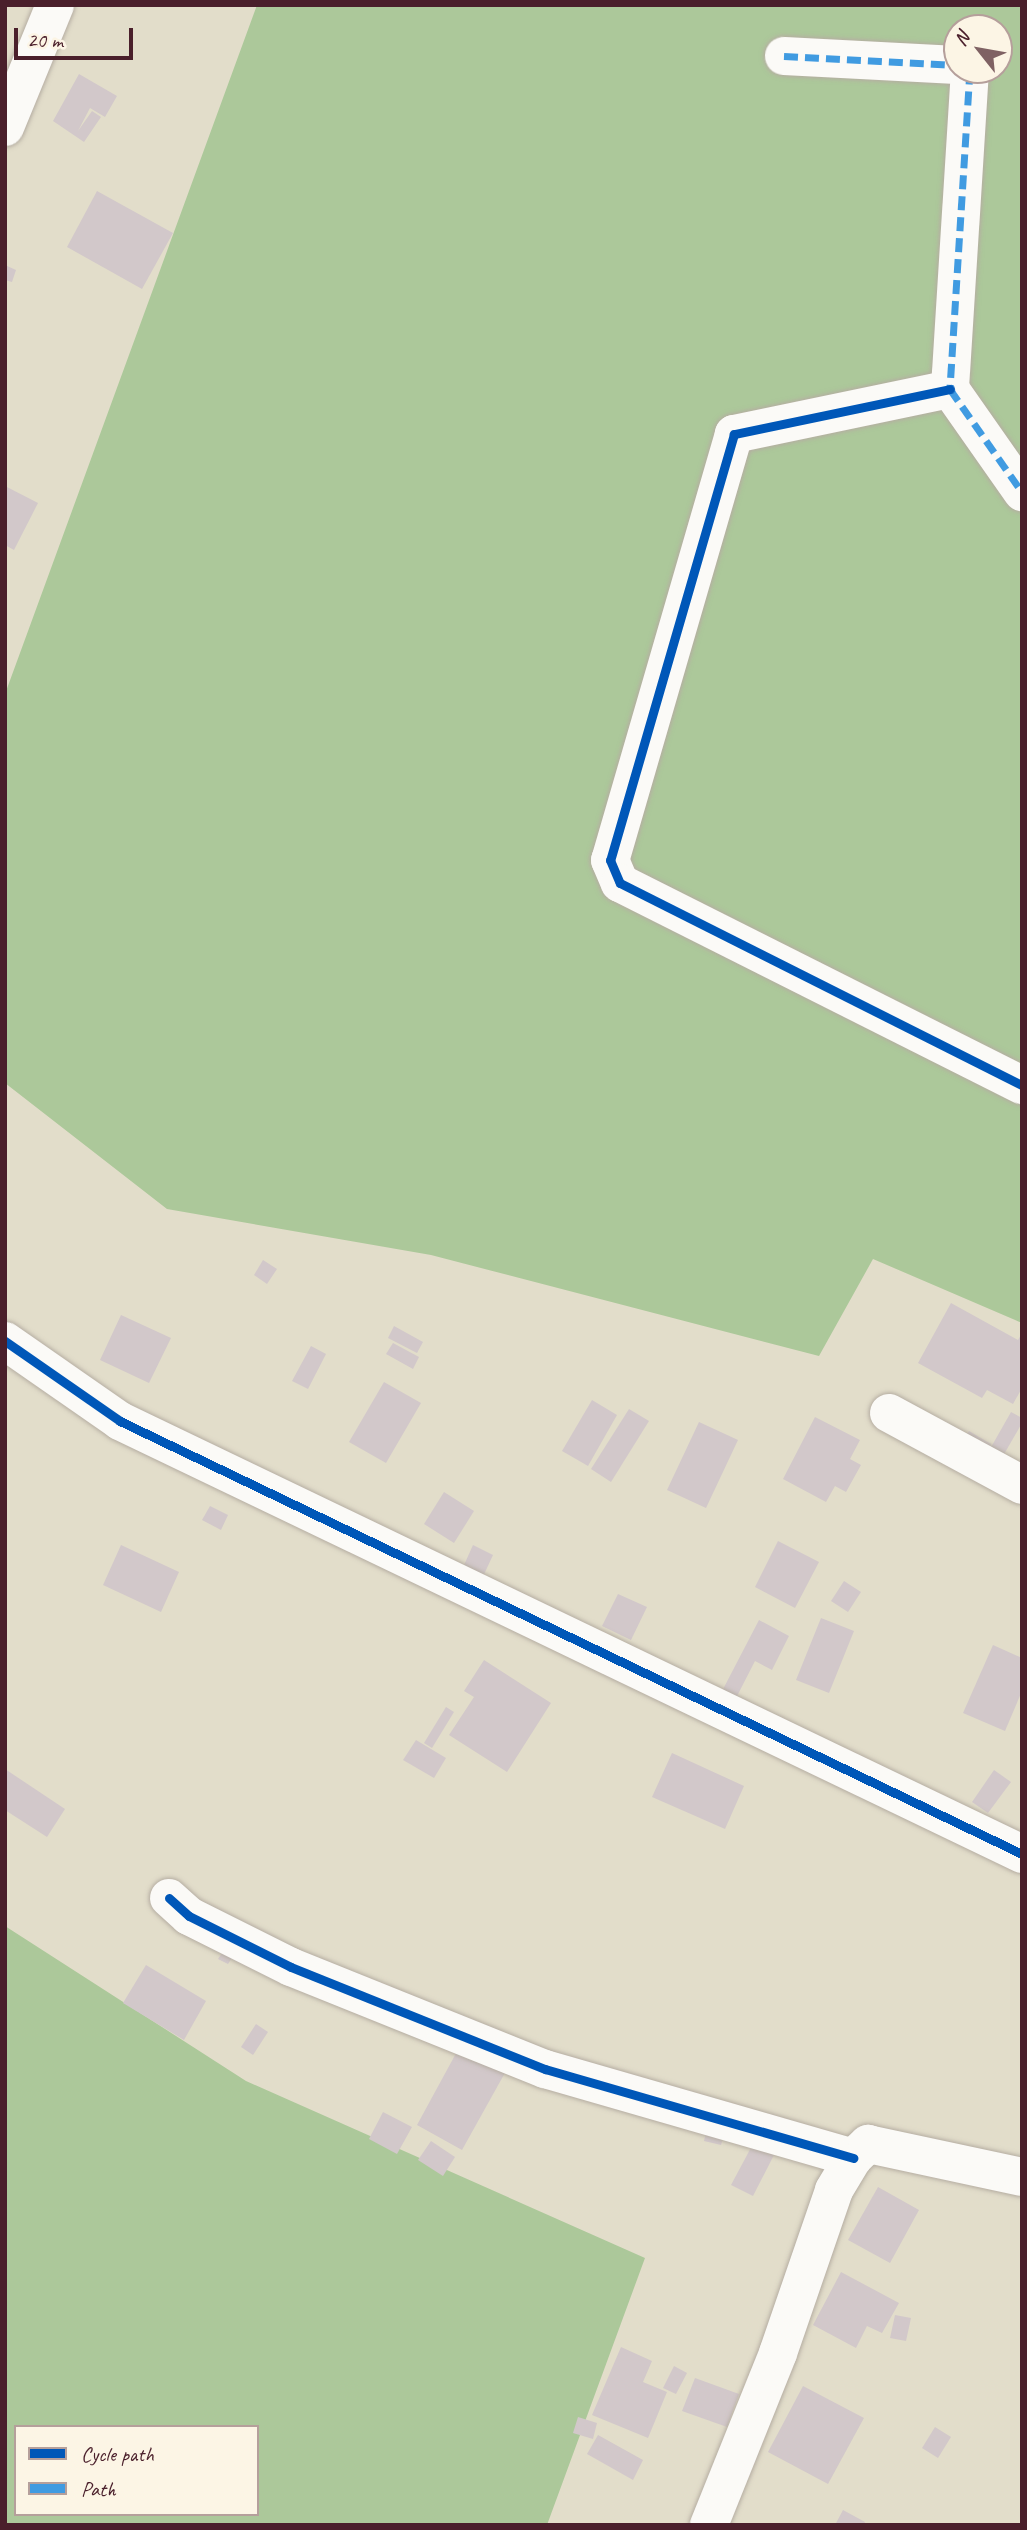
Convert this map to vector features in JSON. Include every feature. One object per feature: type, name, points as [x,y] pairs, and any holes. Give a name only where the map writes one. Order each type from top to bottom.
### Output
[{"type":"street","points":[[5,127],[55,5]]},
{"type":"street","points":[[784,56],[943,64]]},
{"type":"street","points":[[969,84],[950,389],[1022,492]]},
{"type":"street","points":[[950,389],[734,434],[610,860],[620,883],[1022,1085]]},
{"type":"street","points":[[5,1341],[120,1421],[1022,1854]]},
{"type":"street","points":[[889,1413],[1022,1485]]},
{"type":"street","points":[[169,1898],[190,1916],[291,1967],[545,2069],[853,2158]]},
{"type":"street","points":[[709,2525],[778,2353],[834,2190],[853,2158],[868,2144],[1022,2177]]},
{"type":"green space","points":[[257,5],[1022,5],[1022,1323],[873,1259],[819,1356],[431,1255],[167,1209],[5,1083],[5,694]]},
{"type":"green space","points":[[5,1926],[246,2081],[645,2258],[547,2525],[5,2525]]},
{"type":"building","points":[[79,74],[117,96],[105,117],[90,108],[78,131],[92,111],[101,117],[84,142],[53,121]]},
{"type":"building","points":[[97,191],[173,233],[142,289],[67,247]]},
{"type":"building","points":[[5,265],[16,270],[12,282],[5,280]]},
{"type":"building","points":[[5,486],[38,503],[14,550],[5,545]]},
{"type":"building","points":[[263,1260],[277,1269],[267,1284],[254,1275]]},
{"type":"building","points":[[951,1303],[1018,1340],[1022,1333],[1022,1388],[1013,1404],[987,1390],[982,1398],[918,1363]]},
{"type":"building","points":[[121,1315],[171,1338],[149,1383],[100,1360]]},
{"type":"building","points":[[394,1326],[423,1342],[417,1353],[388,1338]]},
{"type":"building","points":[[393,1343],[419,1357],[413,1369],[386,1354]]},
{"type":"building","points":[[311,1346],[326,1354],[308,1389],[292,1381]]},
{"type":"building","points":[[384,1382],[421,1403],[386,1463],[349,1442]]},
{"type":"building","points":[[592,1400],[617,1415],[588,1466],[562,1451]]},
{"type":"building","points":[[629,1409],[649,1421],[611,1482],[591,1469]]},
{"type":"building","points":[[1011,1412],[1022,1418],[1022,1423],[1003,1456],[990,1449]]},
{"type":"building","points":[[815,1417],[860,1440],[850,1459],[861,1465],[846,1492],[835,1486],[826,1502],[783,1479]]},
{"type":"building","points":[[699,1422],[738,1440],[706,1508],[667,1490]]},
{"type":"building","points":[[969,1431],[991,1444],[983,1459],[960,1445]]},
{"type":"building","points":[[444,1492],[474,1511],[454,1543],[424,1524]]},
{"type":"building","points":[[210,1506],[228,1515],[221,1530],[202,1520]]},
{"type":"building","points":[[778,1541],[819,1562],[795,1608],[755,1587]]},
{"type":"building","points":[[121,1545],[179,1572],[161,1612],[103,1585]]},
{"type":"building","points":[[473,1545],[493,1555],[480,1583],[460,1574]]},
{"type":"building","points":[[844,1581],[861,1592],[848,1612],[831,1601]]},
{"type":"building","points":[[618,1594],[647,1607],[631,1640],[602,1626]]},
{"type":"building","points":[[821,1618],[854,1631],[829,1693],[796,1680]]},
{"type":"building","points":[[759,1620],[789,1636],[772,1670],[755,1661],[734,1702],[720,1695]]},
{"type":"building","points":[[993,1645],[1022,1658],[1022,1691],[1005,1731],[963,1713]]},
{"type":"building","points":[[484,1660],[551,1703],[507,1772],[449,1735],[474,1697],[464,1691]]},
{"type":"building","points":[[446,1707],[454,1712],[432,1748],[424,1743]]},
{"type":"building","points":[[416,1740],[446,1758],[434,1778],[403,1760]]},
{"type":"building","points":[[672,1753],[744,1786],[725,1829],[652,1797]]},
{"type":"building","points":[[5,1769],[65,1809],[47,1837],[5,1810]]},
{"type":"building","points":[[994,1770],[1011,1782],[988,1813],[972,1802]]},
{"type":"building","points":[[232,1938],[241,1944],[228,1964],[218,1959]]},
{"type":"building","points":[[146,1965],[206,2001],[184,2040],[123,2003]]},
{"type":"building","points":[[256,2024],[268,2032],[253,2055],[241,2047]]},
{"type":"building","points":[[460,2046],[506,2071],[462,2150],[417,2125]]},
{"type":"building","points":[[383,2112],[412,2127],[397,2154],[369,2139]]},
{"type":"building","points":[[709,2121],[727,2125],[721,2145],[704,2141]]},
{"type":"building","points":[[431,2141],[455,2157],[443,2176],[418,2160]]},
{"type":"building","points":[[754,2142],[775,2153],[753,2196],[731,2185]]},
{"type":"building","points":[[878,2187],[919,2210],[890,2263],[848,2240]]},
{"type":"building","points":[[841,2272],[899,2303],[882,2333],[867,2326],[856,2348],[813,2325]]},
{"type":"building","points":[[895,2315],[911,2318],[906,2341],[890,2338]]},
{"type":"building","points":[[621,2347],[652,2361],[643,2382],[667,2392],[648,2438],[592,2415]]},
{"type":"building","points":[[674,2366],[687,2373],[676,2394],[663,2388]]},
{"type":"building","points":[[695,2378],[739,2394],[727,2427],[682,2411]]},
{"type":"building","points":[[803,2386],[864,2418],[828,2484],[768,2452]]},
{"type":"building","points":[[578,2417],[597,2423],[593,2439],[573,2433]]},
{"type":"building","points":[[935,2427],[951,2437],[938,2458],[922,2448]]},
{"type":"building","points":[[598,2435],[643,2460],[633,2480],[587,2454]]},
{"type":"building","points":[[843,2510],[865,2522],[864,2525],[835,2525]]},
{"type":"marked path","points":[[784,56],[943,64]]},
{"type":"marked path","points":[[969,84],[950,389],[1022,492]]},
{"type":"cycle path","points":[[950,389],[734,434],[610,860],[620,883],[1022,1085]]},
{"type":"cycle path","points":[[5,1341],[120,1421],[1022,1854]]},
{"type":"cycle path","points":[[169,1898],[189,1916],[291,1967],[545,2069],[853,2158]]}]
